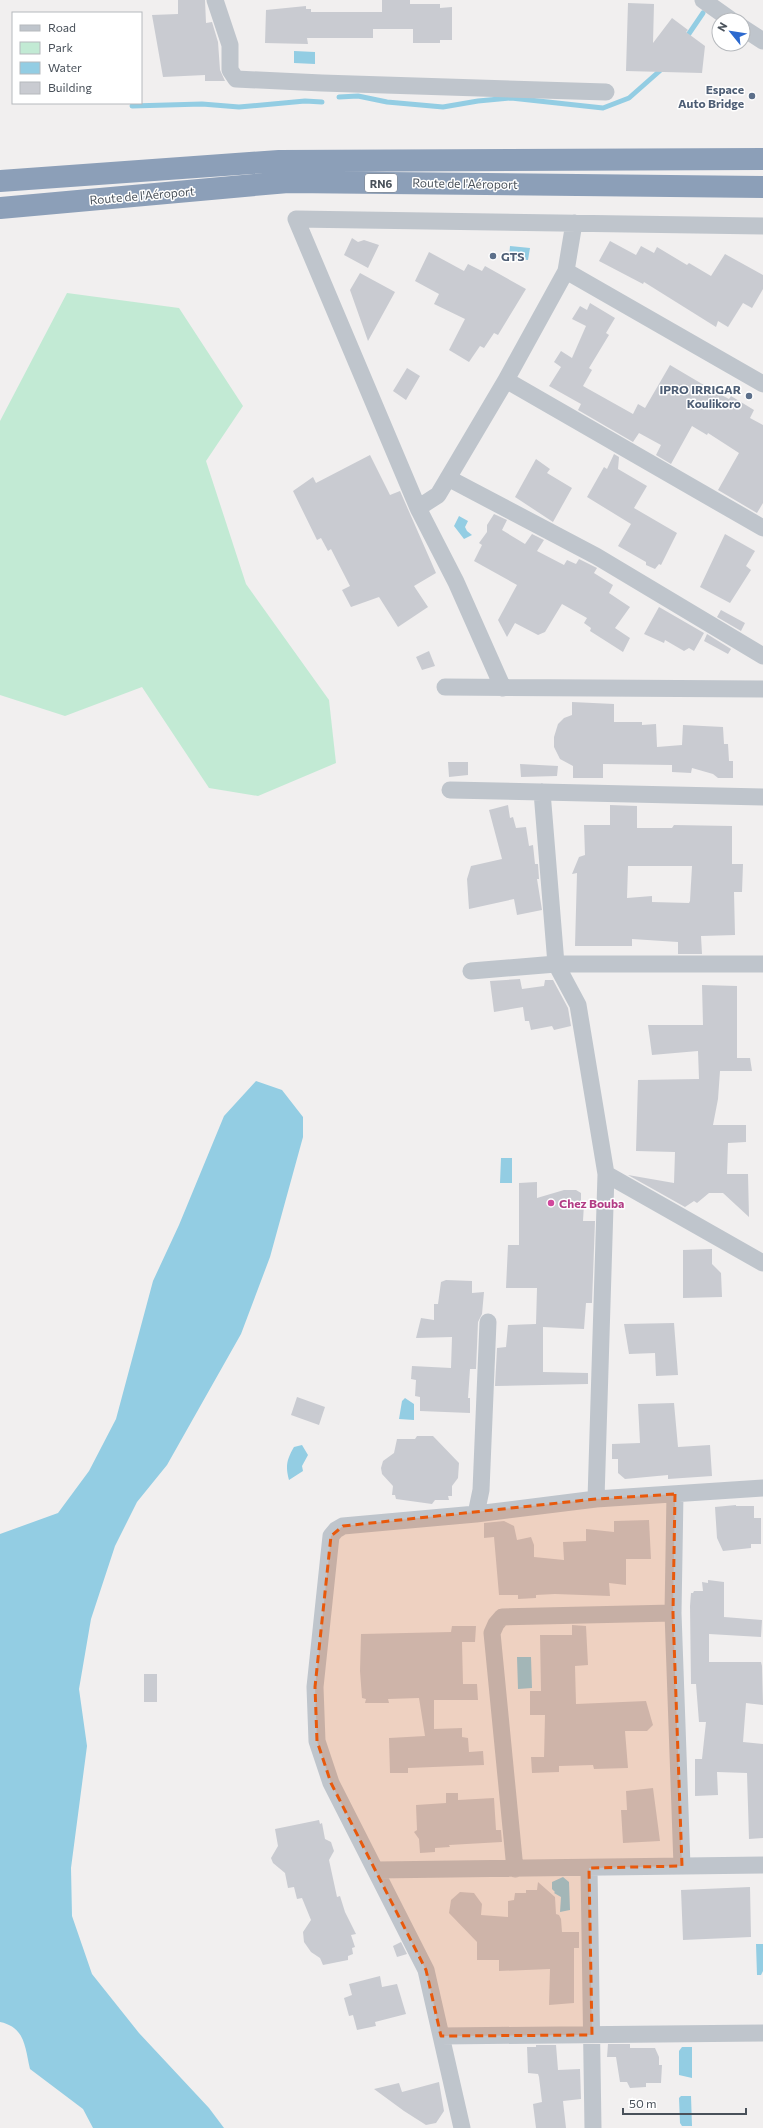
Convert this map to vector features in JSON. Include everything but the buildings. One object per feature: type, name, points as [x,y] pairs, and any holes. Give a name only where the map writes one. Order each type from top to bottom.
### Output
[{"type":"highway","name":"Route de l'Aéroport","points":[[0,181],[279,160],[763,159]]},
{"type":"highway","name":"Route de l'Aéroport","points":[[0,208],[288,182],[763,187]]},
{"type":"street","points":[[215,0],[230,44],[230,70],[236,78],[322,83],[606,92]]},
{"type":"street","points":[[702,0],[719,12]]},
{"type":"street","points":[[751,33],[763,41]]},
{"type":"street","points":[[503,688],[456,582],[418,508],[296,219],[763,226]]},
{"type":"street","points":[[418,508],[438,495],[506,380],[566,271],[574,223]]},
{"type":"street","points":[[566,271],[763,384]]},
{"type":"street","points":[[506,380],[763,528]]},
{"type":"street","points":[[448,478],[596,556],[763,657]]},
{"type":"street","points":[[445,687],[763,689]]},
{"type":"street","points":[[450,790],[763,797]]},
{"type":"street","points":[[542,792],[556,964],[578,1005],[606,1174],[596,1499]]},
{"type":"street","points":[[471,971],[556,964],[763,964]]},
{"type":"street","points":[[606,1174],[763,1263]]},
{"type":"street","points":[[476,1514],[481,1490],[488,1322]]},
{"type":"street","points":[[462,2128],[426,1970],[331,1783],[317,1740],[315,1687],[331,1536],[336,1530],[343,1526],[476,1514],[596,1499],[763,1488]]},
{"type":"street","points":[[675,1494],[673,1613],[682,1866]]},
{"type":"street","points":[[515,1869],[492,1632],[496,1624],[502,1617],[673,1613]]},
{"type":"street","points":[[376,1870],[763,1865]]},
{"type":"street","points":[[589,1868],[593,2128]]},
{"type":"street","points":[[441,2036],[763,2033]]},
{"type":"highlighted area","points":[[675,1494],[673,1613],[682,1866],[589,1868],[592,2035],[441,2036],[426,1970],[331,1783],[317,1741],[315,1687],[331,1536],[343,1526],[596,1499]]},
{"type":"green space","points":[[67,293],[179,308],[243,406],[206,461],[246,584],[329,700],[336,763],[258,796],[209,788],[142,687],[65,716],[0,695],[0,421]]},
{"type":"water","points":[[294,51],[315,52],[315,64],[294,63]]},
{"type":"water","points":[[510,246],[530,248],[528,260],[509,258]]},
{"type":"water","points":[[459,516],[468,521],[465,527],[472,535],[464,539],[454,526]]},
{"type":"water","points":[[256,1081],[282,1090],[303,1117],[303,1137],[270,1257],[241,1334],[167,1465],[137,1502],[115,1546],[91,1619],[79,1689],[87,1746],[71,1868],[72,1916],[92,1974],[139,2033],[209,2108],[224,2128],[93,2128],[83,2109],[30,2069],[25,2046],[19,2033],[15,2028],[0,2022],[0,1534],[58,1513],[89,1471],[116,1419],[153,1281],[179,1225],[224,1116]]},
{"type":"water","points":[[501,1158],[512,1158],[512,1183],[500,1183]]},
{"type":"water","points":[[405,1398],[414,1404],[414,1420],[399,1419],[402,1401]]},
{"type":"water","points":[[302,1445],[308,1455],[302,1466],[303,1471],[289,1480],[287,1471],[288,1459],[294,1447]]},
{"type":"water","points":[[517,1657],[531,1657],[532,1688],[518,1689]]},
{"type":"water","points":[[563,1877],[569,1882],[570,1910],[560,1912],[561,1897],[554,1893],[555,1892],[552,1889],[552,1882]]},
{"type":"water","points":[[756,1944],[763,1944],[763,1971],[761,1975],[757,1975]]},
{"type":"water","points":[[682,2047],[692,2047],[692,2078],[679,2075],[679,2051]]},
{"type":"water","points":[[681,2096],[691,2096],[692,2126],[682,2126],[680,2123],[679,2098]]},
{"type":"waterway","points":[[686,38],[703,13]]},
{"type":"waterway","points":[[339,97],[358,96],[387,102],[443,107],[478,101],[511,98],[603,108],[629,98],[663,68]]},
{"type":"waterway","points":[[132,106],[202,104],[239,107],[305,101],[322,102]]},
{"type":"place","name":"Espace Auto Bridge","points":[[752,96]]},
{"type":"place","name":"GTS","points":[[493,256]]},
{"type":"place","name":"IPRO IRRIGAR Koulikoro","points":[[749,396]]},
{"type":"place","name":"Chez Bouba","points":[[551,1203]]}]
